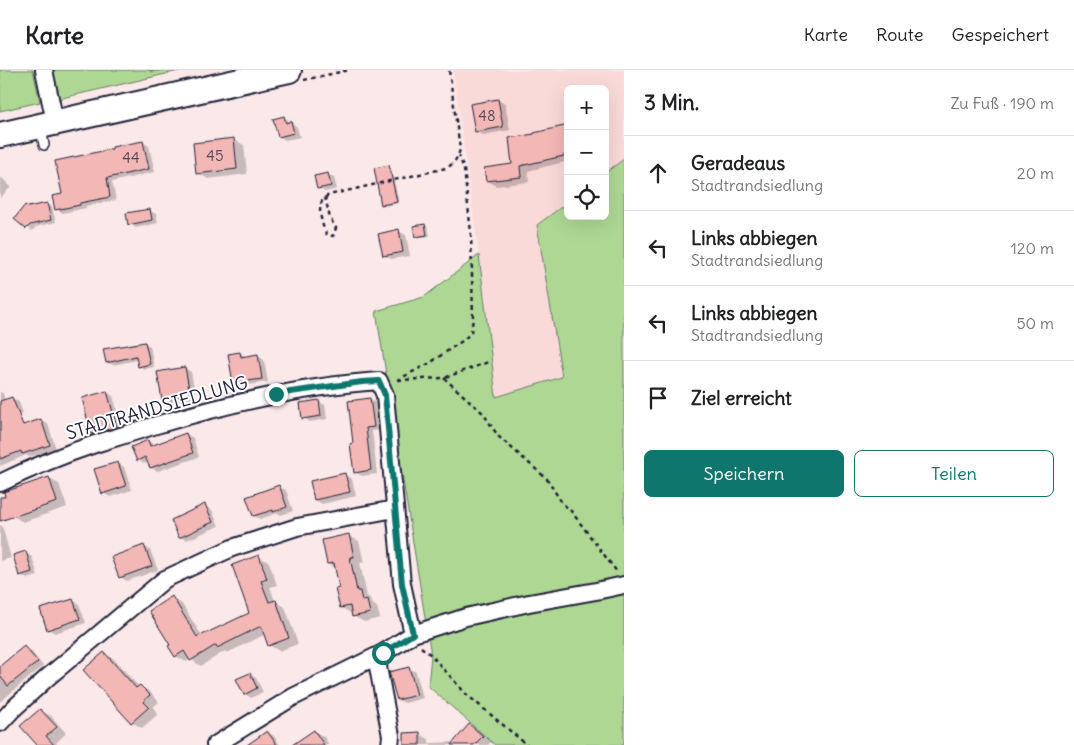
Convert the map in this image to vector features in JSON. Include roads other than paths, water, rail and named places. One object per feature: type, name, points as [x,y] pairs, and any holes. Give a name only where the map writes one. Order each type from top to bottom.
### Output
[{"type":"main road","points":[[0,135],[46,130],[289,70]]},
{"type":"street","points":[[44,70],[46,130]]},
{"type":"street","name":"STADTRANDSIEDLUNG","points":[[0,483],[34,467],[94,444],[197,413],[276,394],[379,381],[385,395],[402,584],[411,635]]},
{"type":"street","points":[[0,723],[48,677],[165,579],[232,548],[297,527],[395,509]]},
{"type":"street","points":[[215,745],[293,697],[383,653],[411,635],[475,615],[596,591],[621,579]]},
{"type":"street","points":[[383,653],[378,667],[391,736],[390,745]]}]
